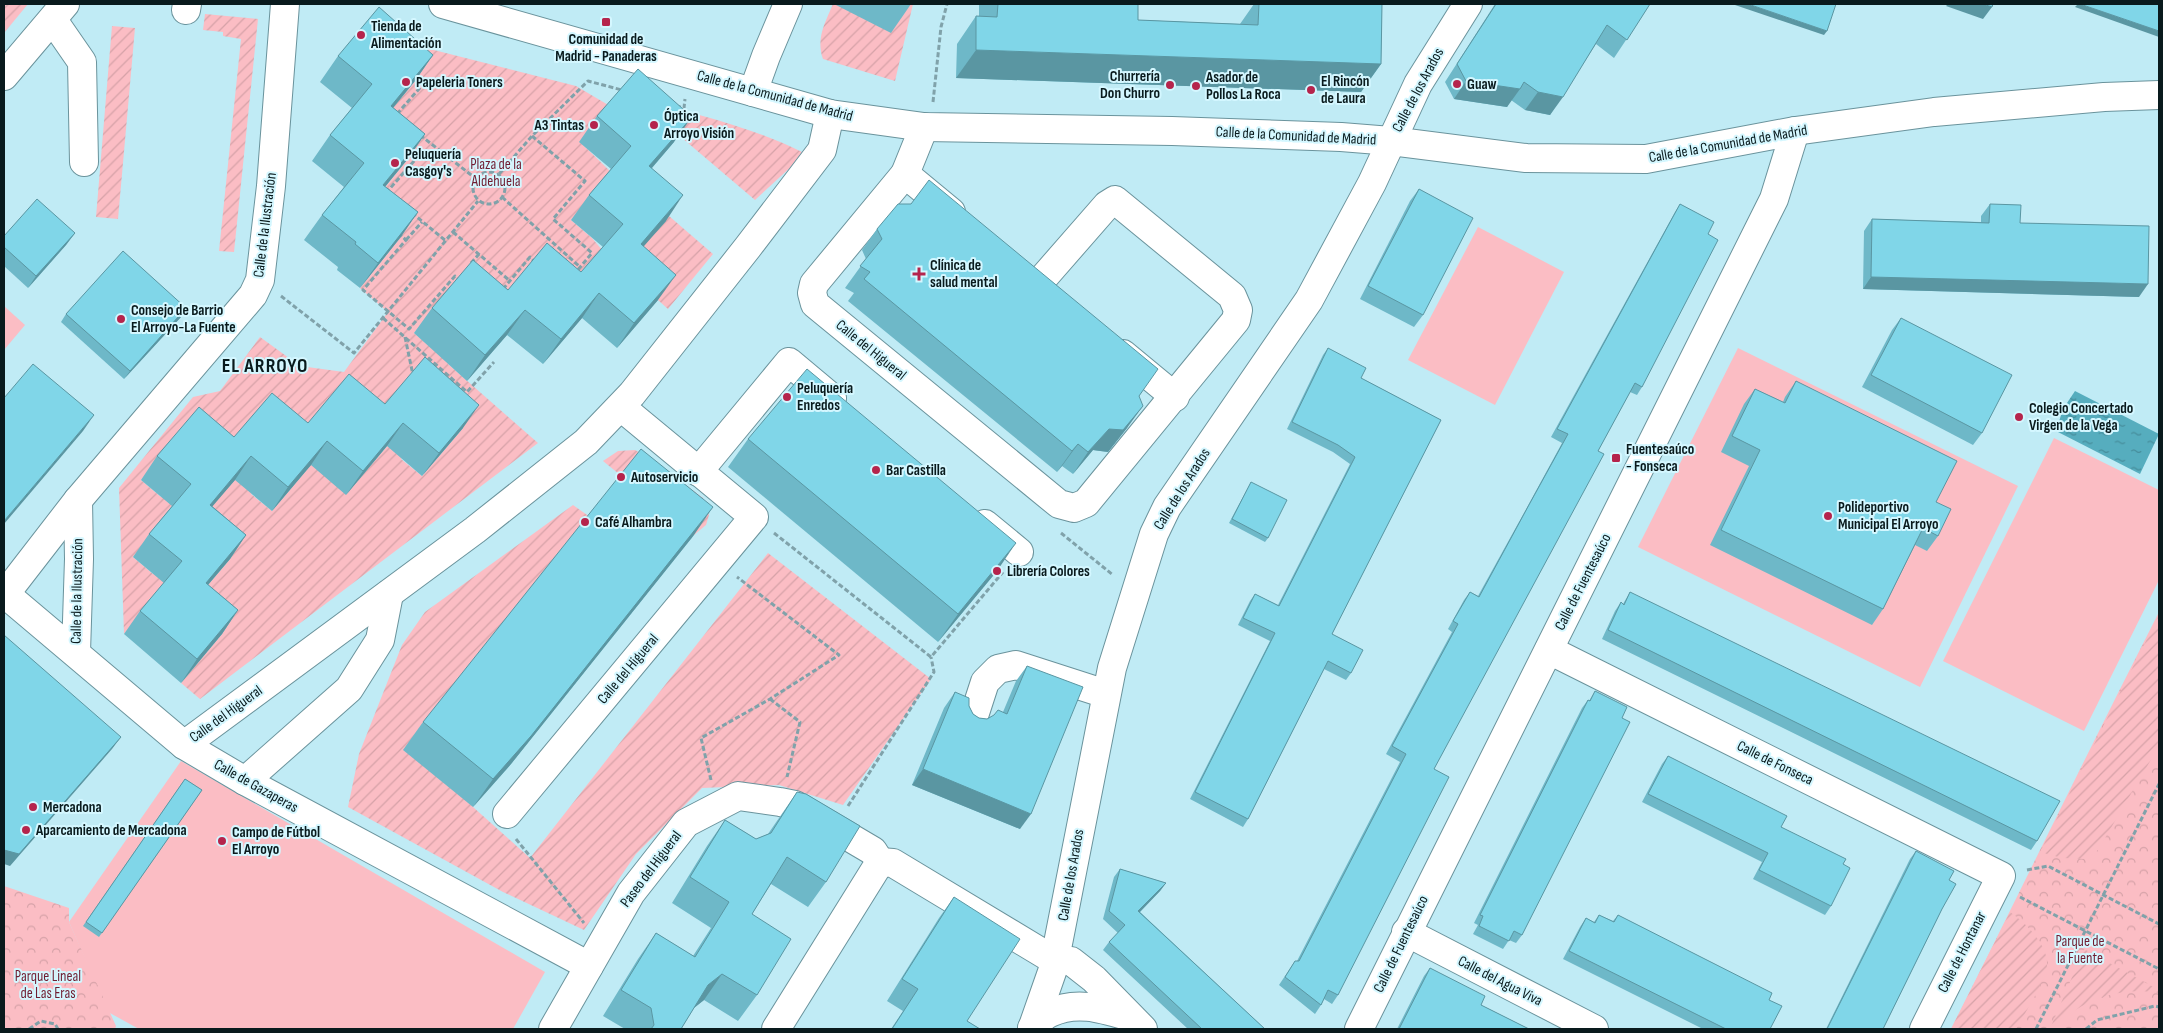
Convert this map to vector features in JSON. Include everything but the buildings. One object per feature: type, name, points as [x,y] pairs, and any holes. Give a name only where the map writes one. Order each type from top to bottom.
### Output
[{"type":"street","name":"Calle de la Ilustración","points":[[5,593],[78,500],[253,295],[260,280],[271,186],[285,4]]},
{"type":"street","name":"Calle de la Comunidad de Madrid","points":[[443,4],[830,114],[927,127],[1172,131],[1391,141],[1526,158],[1646,159],[1795,131],[1934,112],[2104,97],[2159,95]]},
{"type":"street","points":[[753,92],[788,4]]},
{"type":"street","name":"Calle de los Arados","points":[[1032,1029],[1054,960],[1112,668],[1154,534],[1168,507],[1309,300],[1368,190],[1418,84],[1468,4]]},
{"type":"street","points":[[4,76],[59,12],[82,62],[84,162]]},
{"type":"street","name":"Calle del Higueral","points":[[184,745],[475,530],[567,458],[620,407],[748,247],[822,150],[830,114]]},
{"type":"street","name":"Calle del Higueral","points":[[927,127],[905,174],[814,284],[812,293],[815,304],[1059,504],[1074,508],[1086,503],[1174,397],[1236,320],[1238,310],[1232,296],[1115,200],[1107,205],[1038,284]]},
{"type":"street","name":"Calle de Fuentesaúco","points":[[1359,1029],[1774,199],[1795,131]]},
{"type":"street","points":[[905,174],[972,229]]},
{"type":"street","points":[[1016,266],[1061,303]]},
{"type":"street","points":[[1106,340],[1174,397]]},
{"type":"street","points":[[698,472],[789,362],[850,413]]},
{"type":"street","points":[[620,407],[754,517]]},
{"type":"street","name":"Calle de la Ilustración","points":[[76,652],[79,559],[78,500]]},
{"type":"street","points":[[965,508],[1019,552]]},
{"type":"street","name":"Calle del Higueral","points":[[507,814],[754,517]]},
{"type":"street","name":"Calle de Gazaperas","points":[[5,593],[184,745],[245,781],[595,955]]},
{"type":"street","points":[[245,781],[349,689],[380,640],[389,594]]},
{"type":"street","name":"Calle de Fonseca","points":[[1548,650],[2000,876]]},
{"type":"street","points":[[973,719],[985,682],[998,669],[1016,665],[1106,694]]},
{"type":"street","name":"Paseo del Higueral","points":[[553,1029],[631,893],[686,823],[738,796],[795,805],[873,851],[880,862],[893,863],[1054,960],[1071,961],[1094,979],[1137,1023]]},
{"type":"street","points":[[776,1029],[880,862]]},
{"type":"street","name":"Calle de Hontanar","points":[[1924,1029],[2000,876]]},
{"type":"street","name":"Calle del Agua Viva","points":[[1406,932],[1594,1029]]},
{"type":"street","points":[[1032,1029],[1049,1013],[1072,1007],[1095,1006],[1137,1023]]},
{"type":"path","points":[[927,127],[941,27],[947,4]]},
{"type":"path","points":[[403,121],[396,116],[424,82],[413,73]]},
{"type":"path","points":[[674,105],[684,108],[691,74]]},
{"type":"path","points":[[499,174],[532,136],[588,81],[626,92]]},
{"type":"path","points":[[417,132],[475,178]]},
{"type":"path","points":[[532,136],[585,181],[553,219],[592,253],[575,273]]},
{"type":"path","points":[[382,198],[415,160],[402,148]]},
{"type":"path","points":[[486,171],[499,174],[505,184],[502,197],[491,204],[478,201],[472,190],[475,178],[486,171]]},
{"type":"path","points":[[387,192],[394,198]]},
{"type":"path","points":[[502,197],[580,267]]},
{"type":"path","points":[[260,280],[354,353],[478,201]]},
{"type":"path","points":[[408,210],[446,241]]},
{"type":"path","points":[[422,222],[363,290],[409,329],[455,276],[466,286]]},
{"type":"path","points":[[392,228],[406,240]]},
{"type":"path","points":[[453,232],[510,281]]},
{"type":"path","points":[[469,267],[479,254]]},
{"type":"path","points":[[499,293],[530,257],[536,263]]},
{"type":"path","points":[[458,279],[464,273]]},
{"type":"path","points":[[383,318],[467,392],[494,362]]},
{"type":"path","points":[[405,337],[414,382]]},
{"type":"path","points":[[754,517],[931,656],[934,672],[834,828]]},
{"type":"path","points":[[1060,533],[1135,592]]},
{"type":"path","points":[[931,656],[1019,552]]},
{"type":"path","points":[[717,561],[839,655],[770,699],[701,738],[717,807]]},
{"type":"path","points":[[770,699],[800,722],[794,754],[780,802]]},
{"type":"path","points":[[2036,1029],[2159,784]]},
{"type":"path","points":[[507,814],[517,842],[595,955]]},
{"type":"path","points":[[2159,924],[2048,866],[2000,876],[2016,895],[2159,969]]},
{"type":"path","points":[[2086,1029],[2097,1020],[2155,1006],[2159,1007]]},
{"type":"path","points":[[29,1029],[41,1021],[55,1024],[58,1029]]},
{"type":"green space","points":[[4,4],[28,4],[4,33]]},
{"type":"green space","points":[[833,4],[913,4],[895,81],[823,59],[820,44],[821,37],[824,24]]},
{"type":"green space","points":[[205,14],[258,19],[234,252],[219,251],[241,39],[223,36],[223,32],[203,30]]},
{"type":"green space","points":[[112,26],[135,28],[118,219],[96,217]]},
{"type":"green space","name":"Plaza de la Aldehuela","points":[[422,47],[576,86],[610,106],[580,142],[612,173],[571,220],[592,238],[603,251],[563,297],[529,268],[489,317],[456,286],[414,333],[435,351],[441,344],[454,356],[448,364],[538,443],[200,699],[181,683],[222,634],[201,617],[193,626],[181,616],[230,559],[208,540],[201,548],[187,536],[240,473],[256,487],[251,494],[272,511],[317,457],[331,468],[325,476],[346,494],[395,437],[409,449],[401,459],[422,476],[463,428],[444,412],[436,421],[421,408],[429,398],[408,380],[362,436],[346,423],[353,415],[332,398],[286,452],[272,441],[277,435],[256,417],[211,469],[197,457],[203,449],[182,431],[141,480],[161,497],[165,493],[178,503],[133,557],[153,574],[158,569],[170,579],[124,634],[119,488],[193,397],[220,391],[260,337],[300,366],[344,372],[388,312],[360,288],[400,238],[379,222],[374,227],[361,217],[407,160],[374,130],[415,81],[382,51]]},
{"type":"green space","points":[[635,98],[741,127],[802,152],[793,165],[755,200]]},
{"type":"green space","points":[[669,216],[713,254],[668,309],[623,269]]},
{"type":"green space","points":[[1478,227],[1564,272],[1495,405],[1408,360]]},
{"type":"green space","points":[[4,306],[25,325],[4,350]]},
{"type":"green space","name":"Polideportivo Municipal El Arroyo","points":[[1738,348],[2018,486],[1920,687],[1638,547]]},
{"type":"green space","points":[[2054,438],[2159,490],[2159,580],[2084,731],[1943,661]]},
{"type":"green space","points":[[635,450],[654,461],[703,498],[709,515],[706,525],[694,535],[603,461],[618,451]]},
{"type":"green space","points":[[573,505],[590,517],[473,807],[530,858],[768,553],[931,679],[843,805],[779,785],[702,788],[636,854],[584,930],[503,892],[348,807],[359,754],[402,645],[425,612]]},
{"type":"green space","name":"Parque de la Fuente","points":[[2159,612],[2159,1029],[1951,1029],[2106,716]]},
{"type":"green space","points":[[2159,615],[2159,746],[2098,850],[2086,859],[2062,858],[2040,852]]},
{"type":"green space","name":"Campo de Fútbol El Arroyo","points":[[181,761],[545,972],[513,1029],[139,1029],[108,1012],[69,922]]},
{"type":"green space","name":"Parque Lineal de Las Eras","points":[[4,886],[69,908],[69,922],[116,1026],[115,1029],[4,1029]]},
{"type":"green space","points":[[2010,912],[2037,937],[2046,954],[2046,971],[2037,992],[2016,1029],[1951,1029]]},
{"type":"green space","points":[[2084,949],[2159,990],[2159,993],[2126,992],[2094,1000],[2074,1011],[2050,1029]]},
{"type":"water","points":[[2075,391],[2159,434],[2140,474],[2056,431],[2063,409]]},
{"type":"place","name":"Comunidad de Madrid - Panaderas","points":[[606,22]]},
{"type":"place","name":"Tienda de Alimentación","points":[[361,35]]},
{"type":"place","name":"Papeleria Toners","points":[[406,82]]},
{"type":"place","name":"Guaw","points":[[1457,84]]},
{"type":"place","name":"Churrería Don Churro","points":[[1170,85]]},
{"type":"place","name":"Asador de Pollos La Roca","points":[[1196,86]]},
{"type":"place","name":"El Rincón de Laura","points":[[1311,90]]},
{"type":"place","name":"A3 Tintas","points":[[594,125]]},
{"type":"place","name":"Óptica Arroyo Visión","points":[[654,125]]},
{"type":"place","name":"Peluquería Casgoy's","points":[[395,163]]},
{"type":"place","name":"Clínica de salud mental","points":[[919,274]]},
{"type":"place","name":"Consejo de Barrio El Arroyo-La Fuente","points":[[121,319]]},
{"type":"place","name":"Peluquería Enredos","points":[[787,397]]},
{"type":"place","name":"Colegio Concertado Virgen de la Vega","points":[[2019,417]]},
{"type":"place","name":"Fuentesaúco - Fonseca","points":[[1616,458]]},
{"type":"place","name":"Bar Castilla","points":[[876,470]]},
{"type":"place","name":"Autoservicio","points":[[621,477]]},
{"type":"place","name":"Polideportivo Municipal El Arroyo","points":[[1828,516]]},
{"type":"place","name":"Café Alhambra","points":[[585,522]]},
{"type":"place","name":"Librería Colores","points":[[997,571]]},
{"type":"place","name":"Mercadona","points":[[33,807]]},
{"type":"place","name":"Aparcamiento de Mercadona","points":[[26,830]]},
{"type":"place","name":"Campo de Fútbol El Arroyo","points":[[222,841]]},
{"type":"district","name":"EL ARROYO","points":[[265,366]]}]
